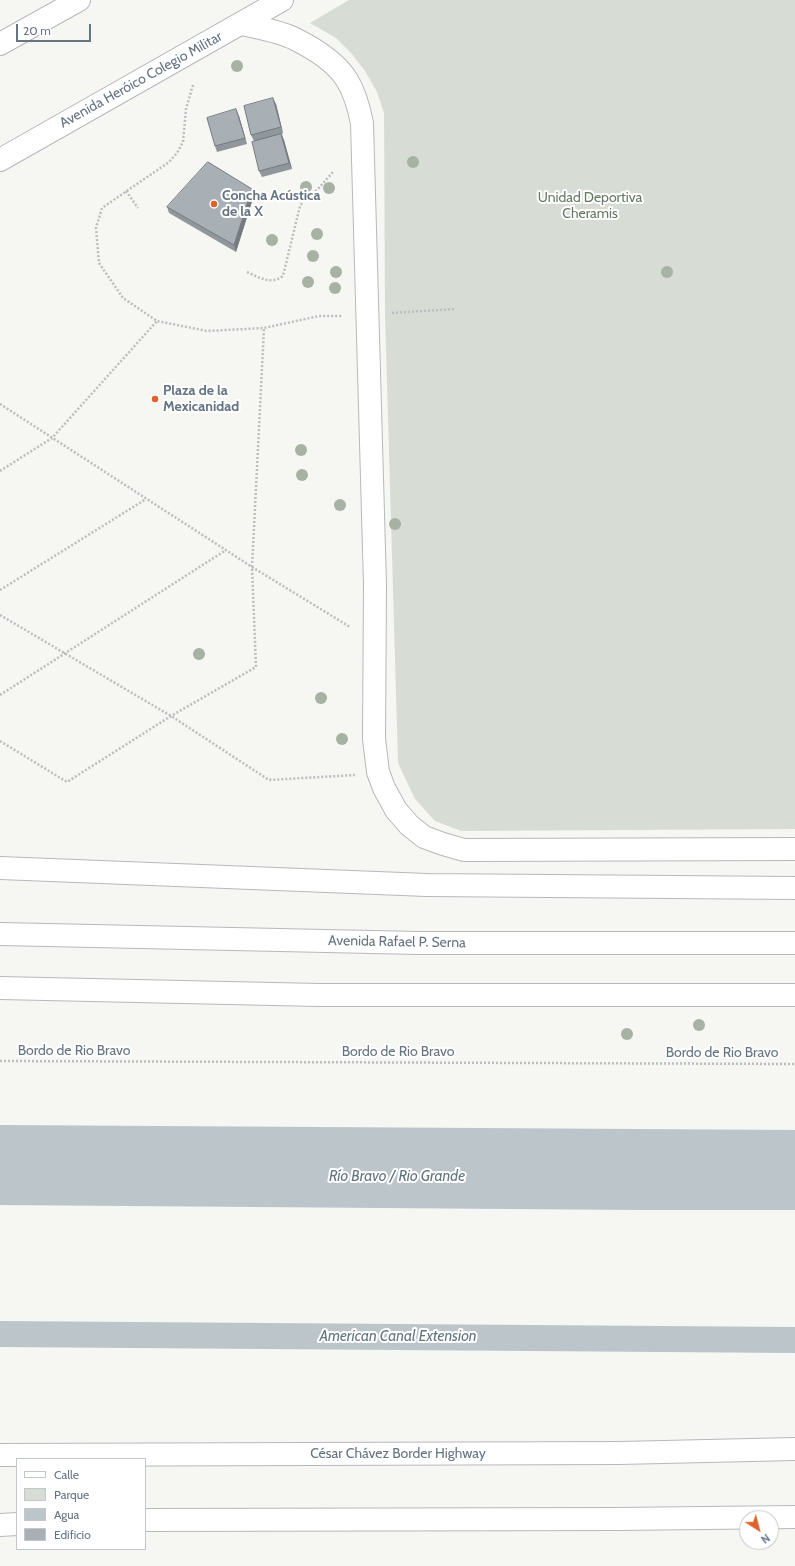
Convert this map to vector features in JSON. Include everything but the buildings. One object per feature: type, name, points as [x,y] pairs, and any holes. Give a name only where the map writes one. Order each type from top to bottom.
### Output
[{"type":"main road","points":[[0,44],[79,0]]},
{"type":"main road","name":"Avenida Heróico Colegio Militar","points":[[0,160],[282,0]]},
{"type":"main road","points":[[242,24],[294,38],[328,60],[347,79],[356,99],[362,123],[375,585],[374,739],[378,772],[396,810],[409,825],[424,837],[464,850],[795,849]]},
{"type":"main road","points":[[0,868],[427,885],[795,888]]},
{"type":"main road","name":"Avenida Rafael P. Serna","points":[[0,934],[418,943],[795,943]]},
{"type":"main road","points":[[0,988],[319,995],[795,995]]},
{"type":"main road","name":"César Chávez Border Highway","points":[[0,1455],[611,1453],[795,1449]]},
{"type":"main road","points":[[146,1520],[795,1517]]},
{"type":"main road","points":[[0,1525],[16,1524]]},
{"type":"path","points":[[193,85],[185,115],[184,142],[177,153],[168,162],[102,208],[96,228],[99,262],[123,298],[157,321],[207,331],[264,328],[319,316],[343,316]]},
{"type":"path","points":[[247,272],[269,281],[277,280],[283,276],[300,206],[305,199],[333,172]]},
{"type":"path","points":[[126,191],[138,208]]},
{"type":"path","points":[[385,314],[454,309]]},
{"type":"path","points":[[0,471],[52,438],[157,321]]},
{"type":"path","points":[[0,741],[67,782],[171,716],[256,666],[252,567],[264,328]]},
{"type":"path","points":[[0,404],[252,567],[352,628],[374,627]]},
{"type":"path","points":[[0,590],[146,499]]},
{"type":"path","points":[[0,695],[226,550]]},
{"type":"path","points":[[0,615],[171,716],[269,780],[378,772]]},
{"type":"path","name":"Bordo de Rio Bravo","points":[[0,1060],[795,1064]]},
{"type":"green space","name":"Unidad Deportiva Cheramis","points":[[349,0],[795,0],[795,829],[461,831],[435,821],[415,799],[398,763],[385,314],[384,113],[377,92],[365,71],[352,54],[336,38],[310,23]]},
{"type":"water","name":"Río Bravo / Rio Grande","points":[[0,1125],[795,1130],[795,1210],[0,1205]]},
{"type":"waterway","name":"American Canal Extension","points":[[0,1334],[795,1340]]},
{"type":"place","name":"Concha Acústica de la X","points":[[214,204]]},
{"type":"place","name":"Plaza de la Mexicanidad","points":[[155,399]]}]
